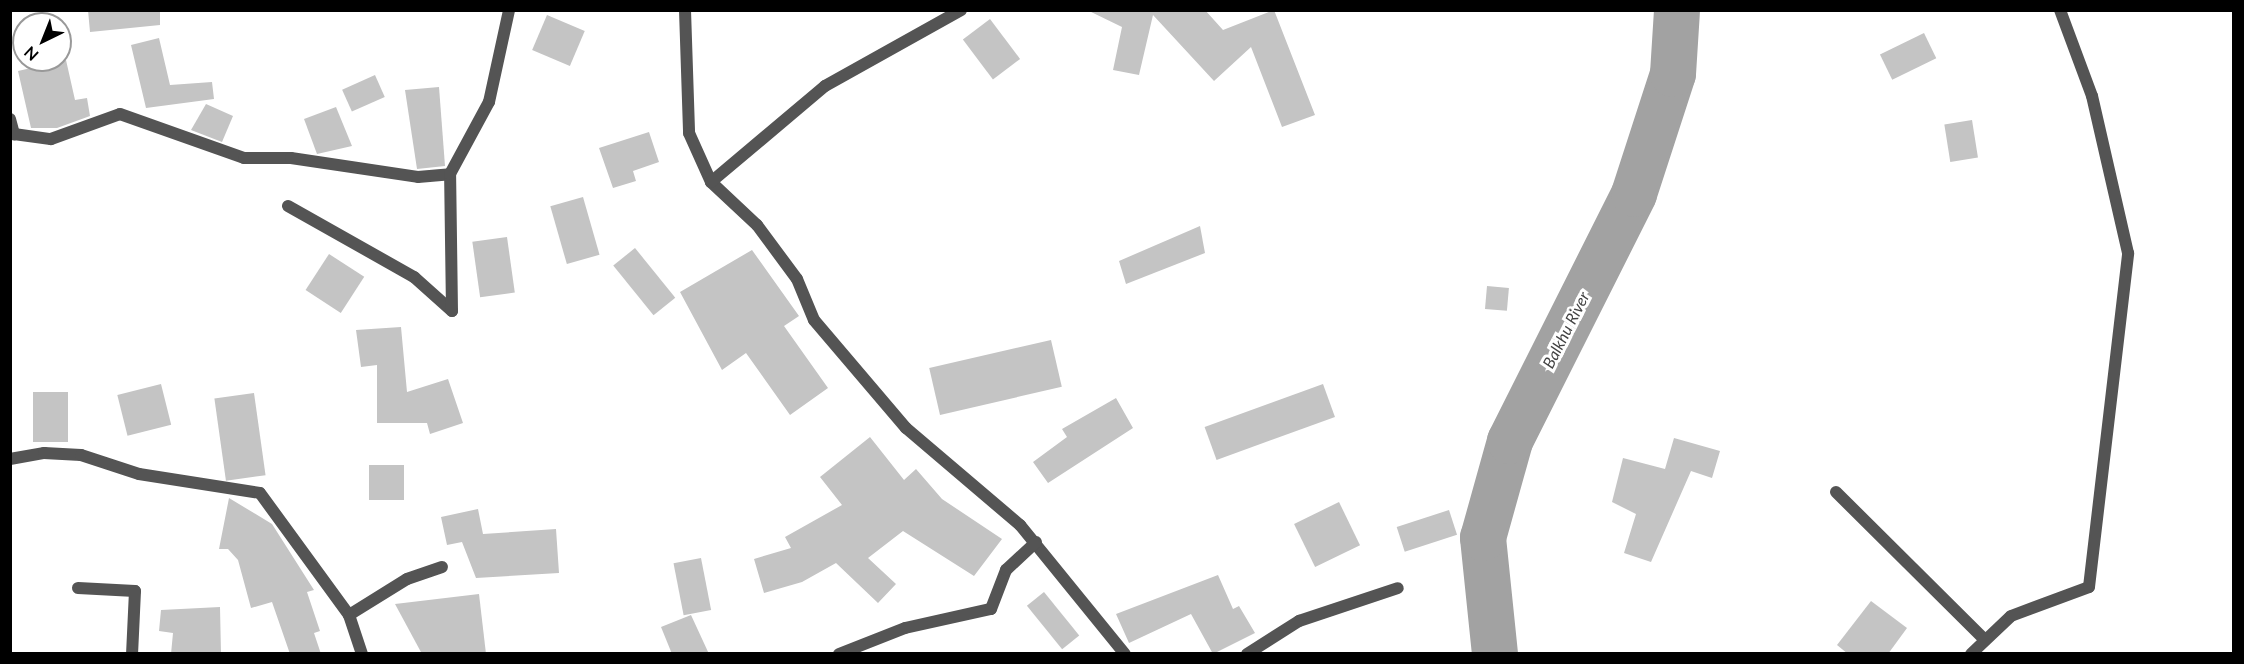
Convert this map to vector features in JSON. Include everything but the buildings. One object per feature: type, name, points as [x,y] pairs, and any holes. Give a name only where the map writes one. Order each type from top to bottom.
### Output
[{"type":"street","points":[[288,206],[414,277],[452,310],[450,174],[489,102],[509,10]]},
{"type":"street","points":[[685,10],[683,85],[689,133],[711,182],[757,225],[797,279],[814,320],[906,428],[1036,542],[1125,654]]},
{"type":"street","points":[[711,182],[825,86],[961,10]]},
{"type":"street","points":[[1971,654],[2011,616],[2089,587],[2128,253],[2092,96],[2060,10]]},
{"type":"street","points":[[10,119],[14,134],[51,139],[120,114],[244,158],[291,158],[418,177],[450,174]]},
{"type":"street","points":[[10,459],[44,453],[81,454],[139,474],[260,494],[349,615],[362,654]]},
{"type":"street","points":[[1836,492],[1985,640]]},
{"type":"street","points":[[839,654],[904,628],[991,609],[1006,570],[1036,542]]},
{"type":"street","points":[[349,615],[406,579],[442,567]]},
{"type":"street","points":[[78,588],[135,591],[132,654]]},
{"type":"street","points":[[1247,654],[1299,621],[1398,588]]},
{"type":"waterway","name":"Balkhu River","points":[[1495,654],[1483,538],[1510,441],[1634,194],[1673,74],[1677,10]]}]
